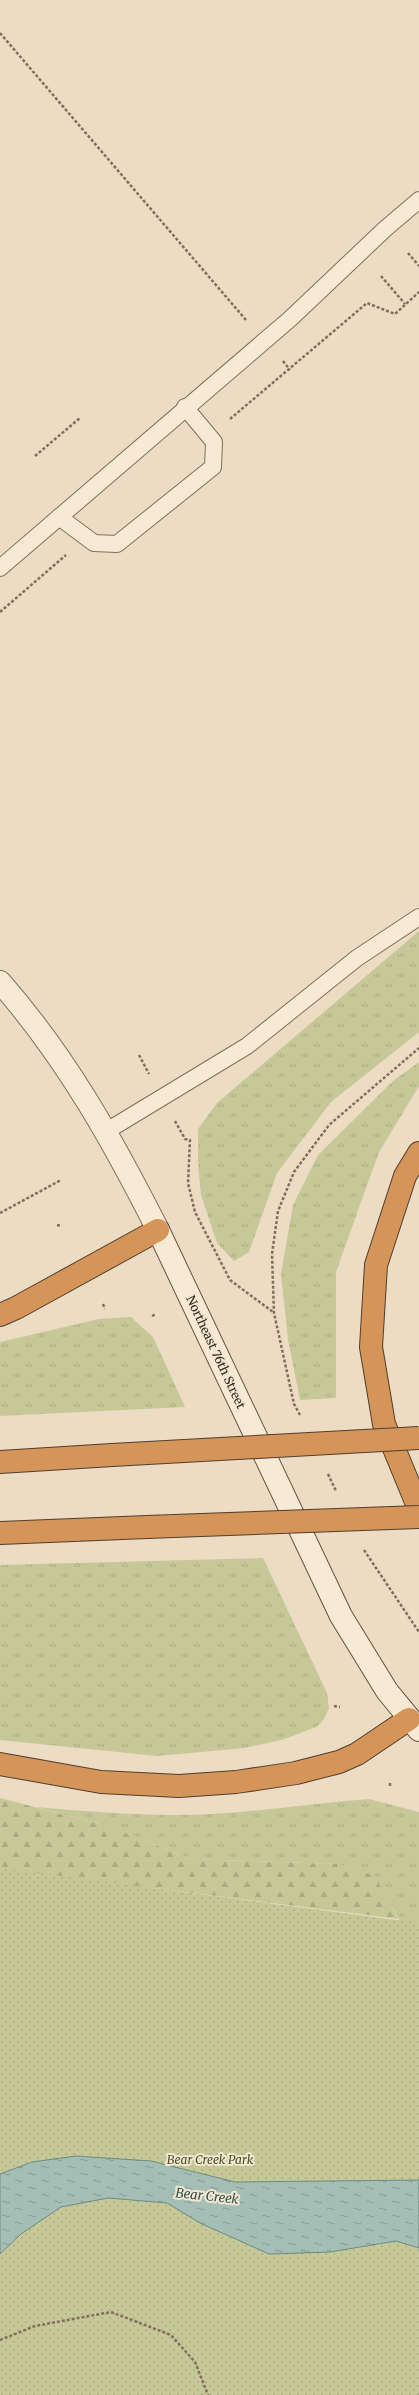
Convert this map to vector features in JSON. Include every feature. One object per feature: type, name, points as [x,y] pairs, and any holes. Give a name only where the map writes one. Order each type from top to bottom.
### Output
[{"type":"highway","points":[[419,1153],[405,1176],[376,1265],[371,1347],[384,1424],[419,1509]]},
{"type":"highway","points":[[0,1315],[16,1308],[158,1230]]},
{"type":"highway","points":[[0,1462],[419,1438]]},
{"type":"highway","points":[[0,1533],[419,1518]]},
{"type":"highway","points":[[0,1764],[101,1782],[180,1786],[236,1782],[296,1773],[339,1762],[414,1725]]},
{"type":"main road","name":"Northeast 76th Street","points":[[0,982],[54,1049],[76,1080],[105,1132],[158,1230],[341,1616],[361,1653],[414,1725]]},
{"type":"lane","points":[[0,568],[306,305],[385,229],[419,200]]},
{"type":"lane","points":[[59,517],[94,543],[117,544],[213,467],[214,442],[185,408]]},
{"type":"lane","points":[[105,1132],[247,1046],[357,958],[419,917]]},
{"type":"path","points":[[0,33],[248,322]]},
{"type":"path","points":[[408,253],[419,266]]},
{"type":"path","points":[[381,276],[405,304]]},
{"type":"path","points":[[282,361],[290,370]]},
{"type":"path","points":[[35,456],[80,418]]},
{"type":"path","points":[[0,612],[43,574],[38,569]]},
{"type":"path","points":[[301,1418],[294,1404],[274,1313],[272,1254],[278,1211],[294,1172],[329,1124],[419,1048]]},
{"type":"path","points":[[185,1138],[190,1140],[188,1183],[195,1212],[230,1280],[274,1313]]},
{"type":"path","points":[[0,1213],[61,1180]]},
{"type":"path","points":[[57,1225],[62,1226]]},
{"type":"path","points":[[225,1282],[230,1280]]},
{"type":"path","points":[[104,1304],[105,1309]]},
{"type":"path","points":[[152,1316],[156,1314]]},
{"type":"path","points":[[324,1467],[338,1496]]},
{"type":"path","points":[[362,1545],[368,1559],[419,1632]]},
{"type":"path","points":[[334,1706],[340,1706]]},
{"type":"path","points":[[390,1783],[390,1788]]},
{"type":"path","points":[[0,2340],[35,2326],[111,2312],[171,2335],[195,2362],[208,2395]]},
{"type":"green space","points":[[419,931],[419,1032],[331,1102],[277,1173],[249,1252],[234,1261],[217,1243],[201,1195],[198,1162],[198,1129],[217,1103]]},
{"type":"green space","points":[[419,1062],[419,1086],[379,1152],[336,1272],[336,1398],[300,1400],[288,1339],[281,1274],[293,1205],[318,1155],[393,1081]]},
{"type":"green space","points":[[131,1317],[153,1337],[185,1407],[0,1416],[0,1342],[99,1319]]},
{"type":"green space","points":[[263,1558],[327,1693],[329,1708],[324,1719],[318,1726],[285,1739],[245,1748],[157,1756],[0,1740],[0,1565]]},
{"type":"green space","points":[[0,1798],[111,1827],[191,1859],[337,1864],[374,1875],[399,1919],[153,1888],[0,2174]]},
{"type":"green space","points":[[369,1799],[419,1812],[419,2180],[399,1918],[373,1875],[337,1864],[191,1859],[111,1827],[36,1807],[124,1814],[190,1815],[252,1811]]},
{"type":"green space","name":"Bear Creek Park","points":[[0,1868],[419,1923],[419,2395],[0,2395]]},
{"type":"water","name":"Bear Creek","points":[[76,2156],[151,2161],[235,2182],[419,2180],[419,2248],[396,2241],[330,2252],[269,2254],[200,2223],[167,2203],[108,2198],[61,2207],[21,2234],[0,2254],[0,2174],[32,2162]]}]
